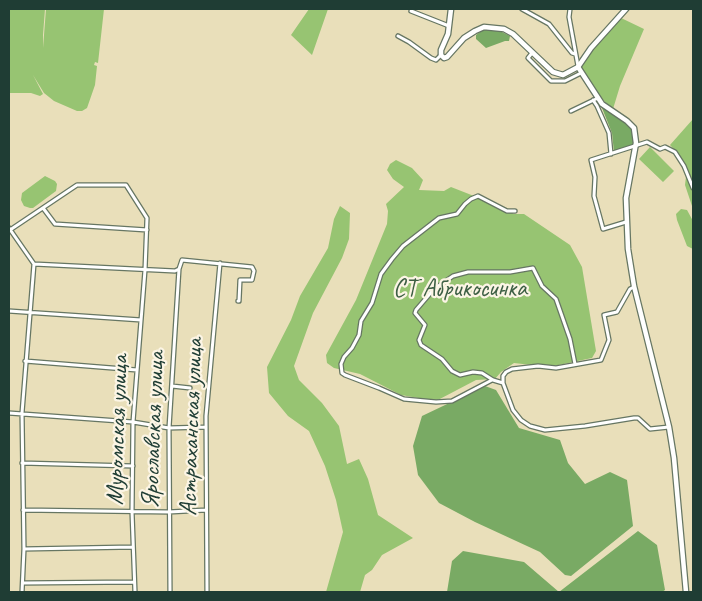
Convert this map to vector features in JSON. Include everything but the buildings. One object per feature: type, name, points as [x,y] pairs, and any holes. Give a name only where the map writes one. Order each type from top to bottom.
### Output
[{"type":"main road","points":[[451,9],[442,56],[448,57],[464,38],[484,27],[504,29],[513,34],[548,69],[558,75],[570,72],[578,67],[591,48],[626,9]]},
{"type":"main road","points":[[578,67],[595,99],[627,120],[635,132],[635,146],[626,198],[628,248],[634,286],[674,458],[686,592]]},
{"type":"street","points":[[522,9],[549,24],[575,54]]},
{"type":"street","points":[[570,9],[569,17],[578,67]]},
{"type":"street","points":[[411,10],[449,26]]},
{"type":"street","points":[[398,36],[431,58],[436,60],[442,56]]},
{"type":"street","points":[[532,53],[528,58],[551,81],[565,82],[581,73]]},
{"type":"street","points":[[571,111],[595,99],[609,133],[611,154]]},
{"type":"street","points":[[626,222],[602,229],[594,196],[595,177],[591,160],[647,142],[660,149],[665,147],[672,150],[680,158],[693,188]]},
{"type":"street","name":"Муромская улица","points":[[42,208],[77,185],[126,185],[147,218],[145,270],[133,422],[132,512],[135,592]]},
{"type":"street","points":[[492,380],[452,400],[436,402],[404,399],[345,375],[342,373],[341,364],[359,336],[361,321],[372,303],[381,274],[403,246],[439,218],[457,214],[464,204],[478,196],[507,211],[515,211]]},
{"type":"street","points":[[22,592],[24,548],[22,413],[34,264],[9,229],[42,208],[55,224],[147,230]]},
{"type":"street","points":[[34,264],[174,271],[179,269],[182,260],[252,266],[254,270],[252,280],[240,280],[240,301],[238,301]]},
{"type":"street","name":"Астраханская улица","points":[[207,592],[206,400],[220,263]]},
{"type":"street","points":[[503,383],[473,372],[463,376],[457,374],[442,359],[420,343],[422,330],[425,325],[415,313],[416,310],[434,289],[461,273],[510,272],[534,268],[542,286],[556,299],[570,339],[575,364]]},
{"type":"street","name":"Ярославская улица","points":[[170,592],[169,428],[179,269]]},
{"type":"street","points":[[634,286],[630,289],[617,312],[604,315],[609,340],[602,360],[556,368],[538,366],[512,369],[503,376],[503,383],[514,410],[521,420],[530,426],[545,430],[638,418],[650,429],[668,427]]},
{"type":"street","points":[[9,311],[141,320]]},
{"type":"street","points":[[25,361],[137,370]]},
{"type":"street","points":[[172,386],[190,388]]},
{"type":"street","points":[[9,413],[133,422],[169,428],[206,427]]},
{"type":"street","points":[[22,463],[133,466]]},
{"type":"street","points":[[23,510],[132,512],[206,510]]},
{"type":"street","points":[[24,548],[133,547]]},
{"type":"street","points":[[23,583],[134,582]]},
{"type":"green space","points":[[9,9],[45,9],[43,48],[46,9],[104,9],[98,63],[95,62],[94,65],[97,66],[95,85],[87,108],[77,111],[54,101],[44,93],[33,75],[43,94],[40,96],[31,93],[9,93]]},
{"type":"green space","points":[[309,9],[328,9],[312,55],[291,35]]},
{"type":"green space","points":[[619,17],[644,29],[620,86],[613,109],[595,90],[581,65],[582,61]]},
{"type":"green space","points":[[492,29],[510,36],[509,41],[486,48],[476,39],[476,35],[483,30]]},
{"type":"green space","points":[[604,107],[632,126],[634,142],[632,146],[614,152],[612,133],[602,108]]},
{"type":"green space","points":[[693,119],[693,209],[685,185],[687,168],[680,156],[670,145]]},
{"type":"green space","points":[[650,147],[674,171],[663,182],[639,159]]},
{"type":"green space","name":"СТ Абрикосинка","points":[[396,160],[412,168],[423,180],[419,190],[444,191],[451,187],[497,205],[514,214],[524,214],[570,245],[582,267],[596,351],[592,358],[549,367],[514,363],[495,379],[476,380],[436,401],[401,395],[360,374],[334,368],[327,363],[326,355],[356,300],[387,224],[388,211],[386,204],[404,187],[393,179],[387,170],[390,164]]},
{"type":"green space","points":[[45,176],[55,181],[57,184],[56,191],[33,208],[24,206],[21,200],[22,193]]},
{"type":"green space","points":[[340,206],[350,213],[349,239],[342,258],[313,313],[294,366],[299,380],[322,403],[339,426],[347,464],[359,459],[368,479],[378,515],[413,538],[382,555],[372,570],[365,575],[360,592],[326,592],[343,532],[336,500],[325,466],[309,431],[288,416],[269,393],[267,367],[291,320],[300,296],[328,248],[334,219]]},
{"type":"green space","points":[[681,209],[687,210],[693,221],[693,249],[687,246],[677,220],[676,214]]},
{"type":"green space","points":[[485,386],[496,390],[519,428],[560,440],[568,463],[585,484],[610,472],[627,480],[633,526],[571,576],[565,575],[540,552],[439,503],[418,475],[413,446],[422,416]]},
{"type":"green space","points":[[638,531],[657,545],[665,590],[662,592],[559,592]]},
{"type":"green space","points":[[463,551],[524,562],[559,592],[447,592],[452,561]]}]
